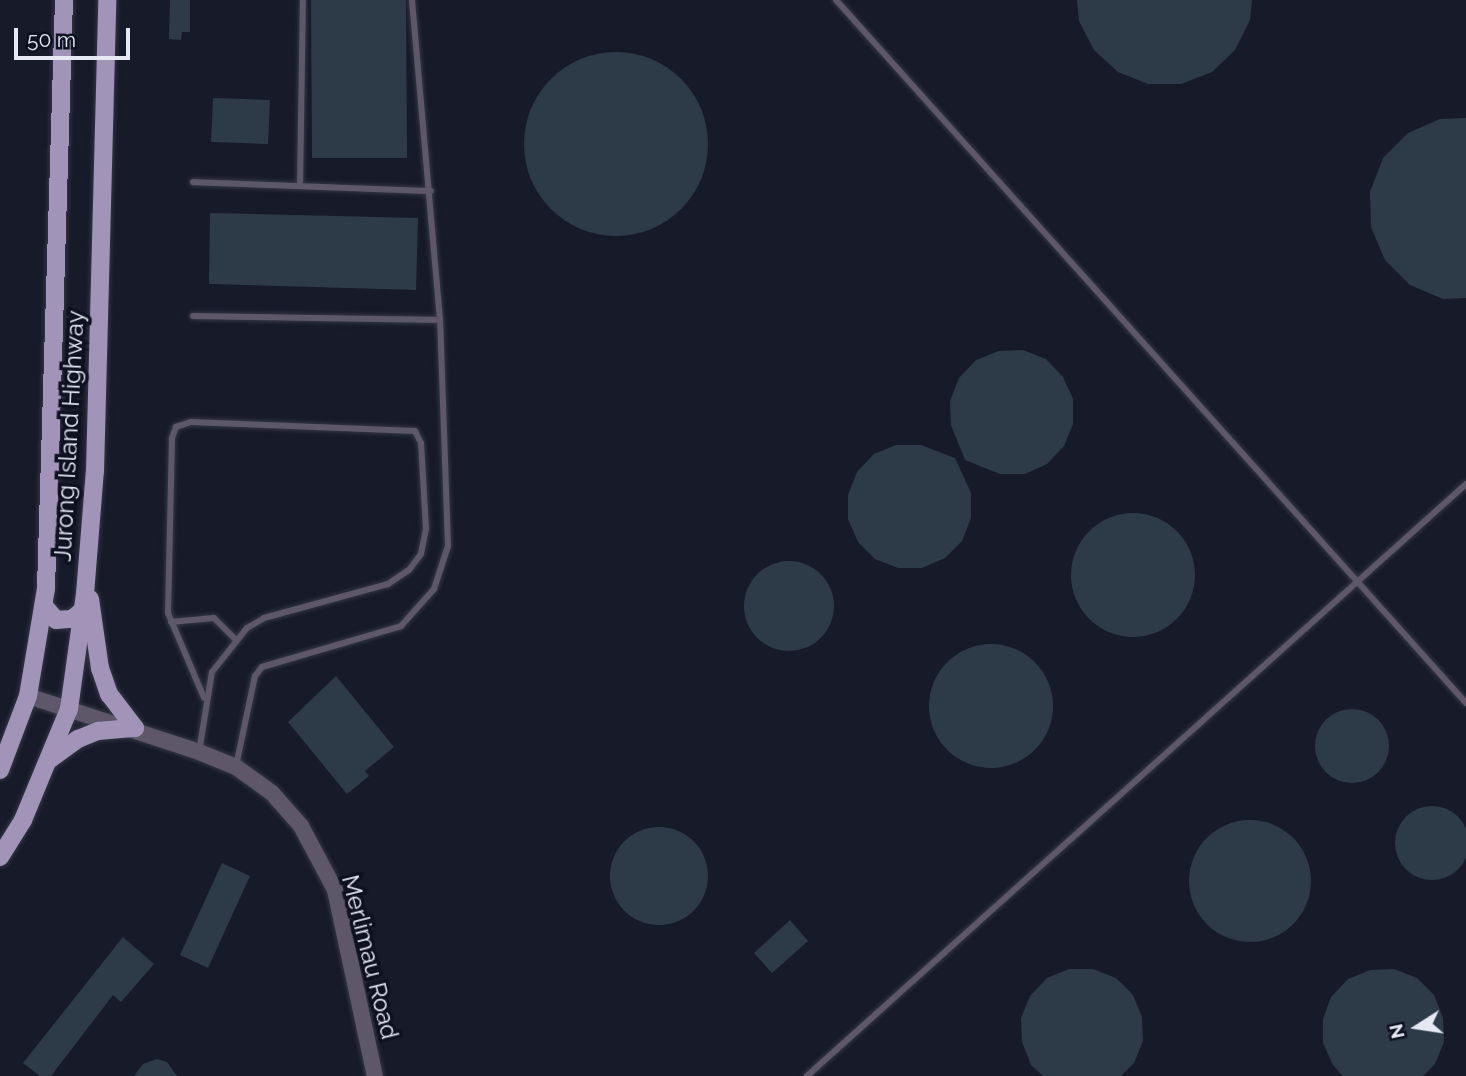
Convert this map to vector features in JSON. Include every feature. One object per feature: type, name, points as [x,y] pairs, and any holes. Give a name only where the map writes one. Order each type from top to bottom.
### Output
[{"type":"main road","name":"Jurong Island Highway","points":[[0,770],[28,696],[44,606],[64,0]]},
{"type":"main road","name":"Jurong Island Highway","points":[[0,857],[23,820],[69,709],[83,610],[95,471],[107,0]]},
{"type":"main road","points":[[87,575],[100,668],[109,694],[135,728]]},
{"type":"main road","points":[[44,606],[56,620],[72,619],[83,610]]},
{"type":"main road","points":[[47,762],[78,738],[98,731],[135,728]]},
{"type":"street","name":"Merlimau Road","points":[[28,696],[135,728],[199,752],[236,767],[272,793],[301,826],[335,890],[375,1076]]},
{"type":"lane","points":[[300,187],[303,0]]},
{"type":"lane","points":[[236,767],[256,676],[262,667],[401,626],[434,589],[448,546],[440,320],[431,191],[412,0]]},
{"type":"lane","points":[[836,0],[1466,704]]},
{"type":"lane","points":[[193,182],[431,191]]},
{"type":"lane","points":[[192,316],[440,320]]},
{"type":"lane","points":[[199,752],[204,698],[212,672],[236,640],[264,618],[388,584],[409,570],[421,554],[426,529],[421,443],[415,431],[179,423],[172,438],[167,602],[171,622],[204,698]]},
{"type":"lane","points":[[807,1076],[1466,484]]},
{"type":"lane","points":[[171,622],[214,618],[236,640]]},
{"type":"building","points":[[170,0],[190,0],[190,32],[182,32],[181,40],[169,39]]},
{"type":"building","points":[[311,0],[406,0],[407,158],[312,158]]},
{"type":"building","points":[[1077,0],[1252,0],[1250,20],[1235,50],[1212,72],[1181,84],[1148,84],[1118,72],[1094,50],[1079,21]]},
{"type":"building","points":[[616,52],[651,59],[681,79],[701,109],[708,144],[701,179],[681,209],[651,229],[616,236],[581,229],[551,209],[531,179],[524,144],[531,109],[551,79],[581,59]]},
{"type":"building","points":[[213,98],[270,100],[268,144],[211,142]]},
{"type":"building","points":[[1466,118],[1466,298],[1443,299],[1410,285],[1385,260],[1371,227],[1370,192],[1383,158],[1408,133],[1440,119]]},
{"type":"building","points":[[210,213],[418,218],[416,290],[209,284]]},
{"type":"building","points":[[1023,350],[1046,359],[1063,377],[1073,399],[1073,424],[1064,446],[1047,464],[1025,474],[1000,474],[965,460],[951,425],[950,401],[959,378],[976,360],[999,351]]},
{"type":"building","points":[[896,445],[921,445],[955,458],[971,493],[971,518],[962,541],[945,558],[922,568],[898,568],[875,559],[858,542],[848,519],[848,495],[857,472],[874,454]]},
{"type":"building","points":[[1133,513],[1157,518],[1177,531],[1190,551],[1195,575],[1190,599],[1177,619],[1157,632],[1133,637],[1109,632],[1089,619],[1076,599],[1071,575],[1076,551],[1089,531],[1109,518]]},
{"type":"building","points":[[789,561],[806,565],[821,574],[830,589],[834,606],[830,623],[821,638],[806,647],[789,651],[772,647],[757,638],[748,623],[744,606],[748,589],[757,574],[772,565]]},
{"type":"building","points":[[991,644],[1015,649],[1035,662],[1048,682],[1053,706],[1048,730],[1035,750],[1015,763],[991,768],[967,763],[947,750],[934,730],[929,706],[934,682],[947,662],[967,649]]},
{"type":"building","points":[[336,676],[394,747],[365,771],[369,776],[347,794],[288,722]]},
{"type":"building","points":[[1352,709],[1373,715],[1383,725],[1389,746],[1383,767],[1373,777],[1352,783],[1331,777],[1321,767],[1315,746],[1321,725],[1331,715]]},
{"type":"building","points":[[1432,806],[1446,809],[1458,817],[1466,829],[1469,843],[1466,857],[1458,869],[1446,877],[1432,880],[1418,877],[1406,869],[1398,857],[1395,843],[1398,829],[1406,817],[1418,809]]},
{"type":"building","points":[[1250,820],[1273,825],[1293,838],[1306,858],[1311,881],[1306,904],[1293,924],[1273,937],[1250,942],[1227,937],[1207,924],[1194,904],[1189,881],[1194,858],[1207,838],[1227,825]]},
{"type":"building","points":[[659,827],[678,831],[693,842],[704,857],[708,876],[704,895],[693,910],[678,921],[659,925],[640,921],[625,910],[614,895],[610,876],[614,857],[625,842],[640,831]]},
{"type":"building","points":[[222,863],[250,876],[208,968],[180,955]]},
{"type":"building","points":[[790,920],[808,941],[772,973],[754,953]]},
{"type":"building","points":[[123,937],[154,964],[121,1002],[113,995],[51,1076],[40,1076],[23,1063]]},
{"type":"building","points":[[1069,969],[1093,969],[1116,978],[1133,995],[1142,1017],[1143,1041],[1134,1063],[1121,1076],[1043,1076],[1031,1065],[1022,1042],[1021,1018],[1030,996],[1047,978]]},
{"type":"building","points":[[1394,969],[1417,978],[1434,995],[1443,1018],[1444,1042],[1435,1064],[1423,1076],[1343,1076],[1333,1065],[1323,1043],[1323,1019],[1331,997],[1348,979],[1370,970]]},
{"type":"building","points":[[157,1059],[167,1062],[177,1076],[134,1076],[143,1064]]}]
